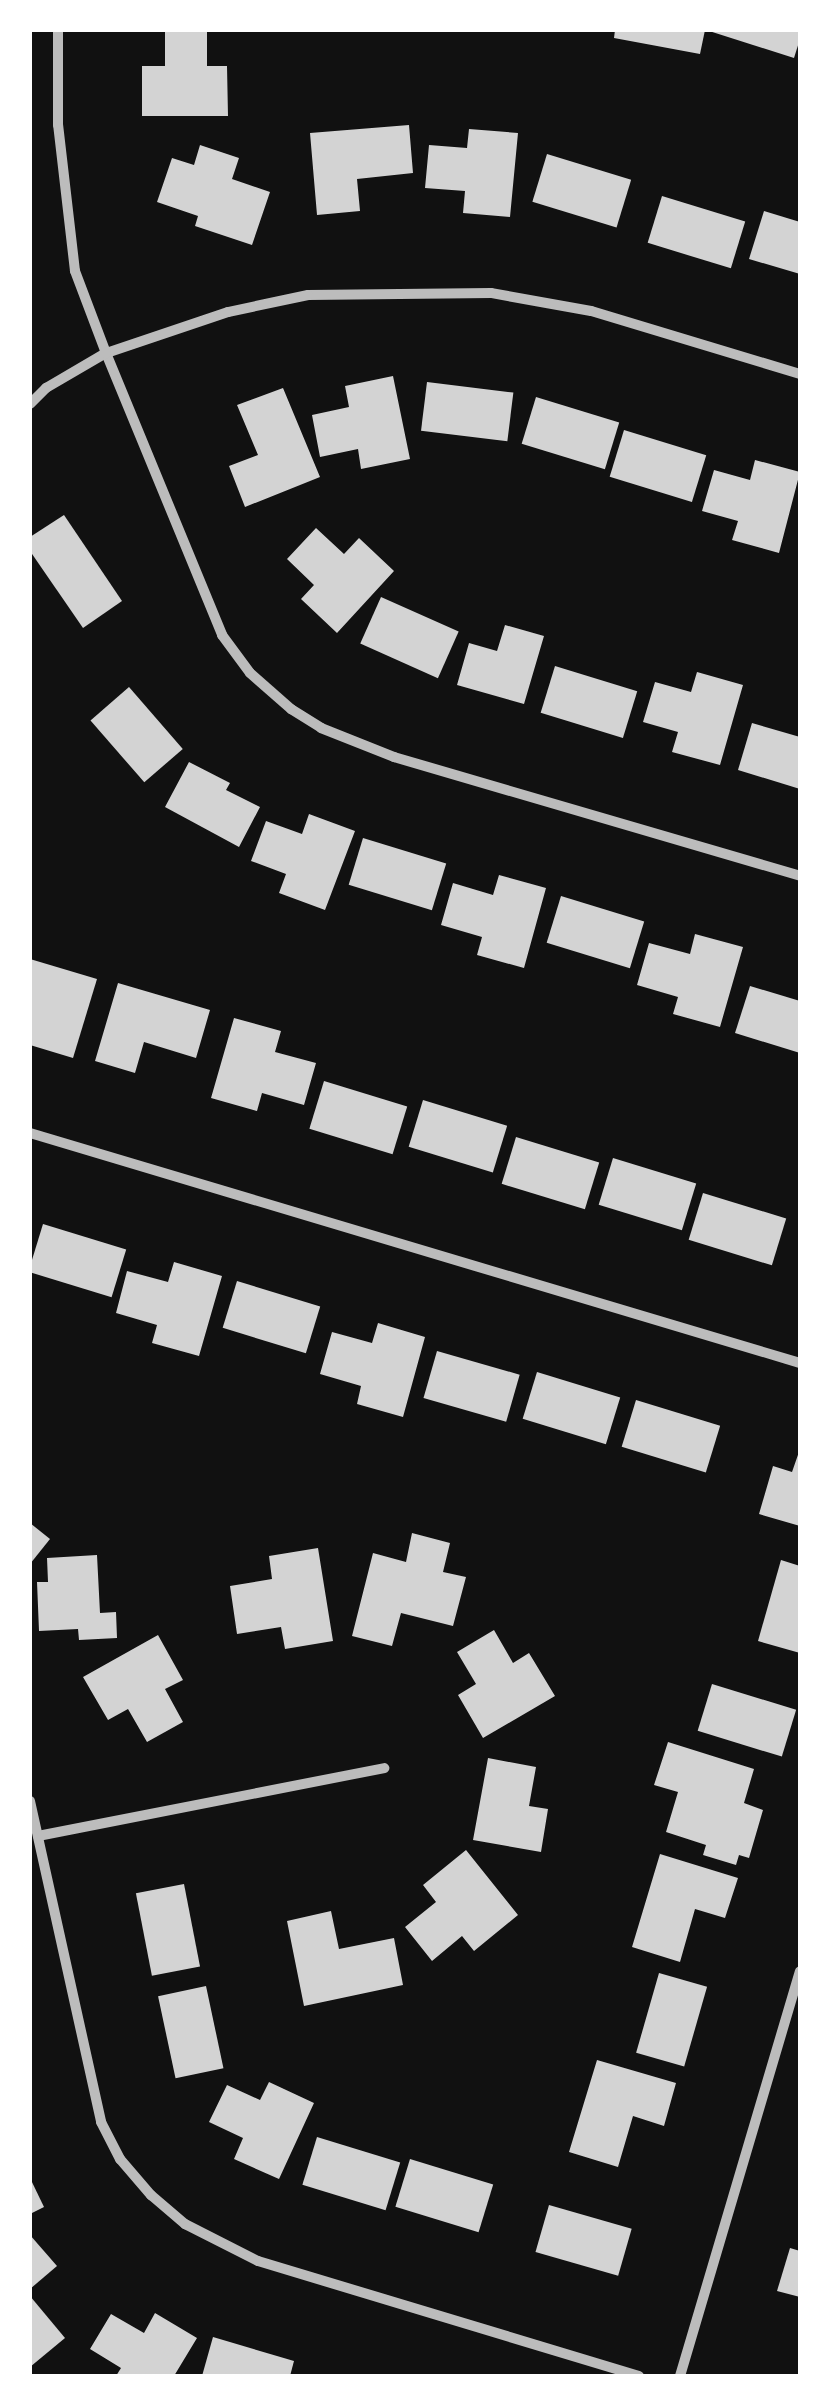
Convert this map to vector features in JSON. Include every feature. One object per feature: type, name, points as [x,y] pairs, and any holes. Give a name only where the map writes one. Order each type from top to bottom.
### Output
[{"type":"street","points":[[58,30],[58,125],[72,253],[106,353],[222,636],[250,673],[291,710],[321,728],[394,757],[800,876]]},
{"type":"street","points":[[30,404],[46,388],[106,353],[228,312],[308,296],[491,293],[591,311],[800,374]]},
{"type":"street","points":[[30,1133],[800,1363]]},
{"type":"street","points":[[38,1836],[384,1768]]},
{"type":"street","points":[[30,1802],[101,2122],[120,2158],[151,2195],[186,2224],[258,2260],[639,2376]]},
{"type":"street","points":[[680,2376],[800,1971]]},
{"type":"building","points":[[165,30],[207,30],[207,66],[227,66],[228,116],[142,116],[142,66],[165,66]]},
{"type":"building","points":[[615,30],[705,30],[700,54],[614,38]]},
{"type":"building","points":[[706,30],[800,30],[800,39],[794,58]]},
{"type":"building","points":[[409,125],[413,173],[357,179],[360,211],[317,215],[310,133]]},
{"type":"building","points":[[469,129],[518,133],[510,217],[463,213],[465,191],[425,188],[429,145],[467,148]]},
{"type":"building","points":[[200,145],[239,158],[232,179],[270,192],[252,245],[195,226],[198,216],[157,202],[172,158],[194,165]]},
{"type":"building","points":[[547,154],[631,180],[617,228],[532,202]]},
{"type":"building","points":[[662,196],[745,221],[731,268],[648,243]]},
{"type":"building","points":[[764,211],[800,222],[800,274],[749,259]]},
{"type":"building","points":[[393,376],[410,459],[361,469],[358,449],[320,457],[312,415],[349,407],[345,386]]},
{"type":"building","points":[[427,382],[513,393],[507,441],[421,431]]},
{"type":"building","points":[[283,388],[320,477],[245,507],[229,466],[258,455],[237,405]]},
{"type":"building","points":[[536,397],[619,422],[605,469],[522,444]]},
{"type":"building","points":[[624,430],[706,455],[692,502],[610,477]]},
{"type":"building","points":[[755,460],[800,472],[779,553],[732,540],[738,521],[702,511],[714,470],[750,480]]},
{"type":"building","points":[[64,515],[122,601],[83,628],[30,551],[30,537]]},
{"type":"building","points":[[316,528],[344,554],[359,538],[394,571],[337,633],[301,599],[314,585],[287,559]]},
{"type":"building","points":[[381,597],[459,632],[438,678],[360,644]]},
{"type":"building","points":[[505,625],[544,636],[524,704],[457,685],[469,643],[497,651]]},
{"type":"building","points":[[555,666],[637,691],[623,738],[541,713]]},
{"type":"building","points":[[697,672],[743,685],[720,765],[672,752],[678,732],[643,722],[655,682],[691,692]]},
{"type":"building","points":[[129,687],[183,749],[144,782],[91,720]]},
{"type":"building","points":[[752,723],[800,737],[800,789],[738,770]]},
{"type":"building","points":[[189,762],[230,783],[226,790],[260,807],[239,847],[165,807]]},
{"type":"building","points":[[309,814],[355,831],[325,910],[279,893],[286,874],[251,861],[266,821],[302,834]]},
{"type":"building","points":[[363,838],[446,863],[432,910],[349,885]]},
{"type":"building","points":[[499,875],[546,888],[524,968],[477,955],[482,937],[441,925],[453,883],[493,895]]},
{"type":"building","points":[[561,896],[644,921],[630,968],[547,943]]},
{"type":"building","points":[[695,934],[743,947],[720,1027],[673,1014],[678,997],[637,985],[649,943],[690,954]]},
{"type":"building","points":[[30,959],[97,979],[73,1058],[30,1045]]},
{"type":"building","points":[[118,983],[210,1010],[196,1058],[144,1042],[135,1073],[95,1061]]},
{"type":"building","points":[[750,986],[800,1001],[800,1053],[735,1033]]},
{"type":"building","points":[[234,1018],[281,1031],[275,1052],[316,1063],[304,1105],[262,1093],[257,1111],[211,1098]]},
{"type":"building","points":[[324,1081],[407,1106],[393,1154],[309,1129]]},
{"type":"building","points":[[423,1100],[507,1126],[493,1173],[409,1147]]},
{"type":"building","points":[[516,1137],[599,1162],[585,1209],[502,1184]]},
{"type":"building","points":[[613,1158],[696,1183],[682,1230],[599,1205]]},
{"type":"building","points":[[703,1193],[786,1218],[772,1265],[689,1240]]},
{"type":"building","points":[[43,1224],[126,1249],[112,1297],[30,1272]]},
{"type":"building","points":[[174,1262],[222,1276],[199,1356],[152,1343],[157,1325],[116,1313],[127,1271],[168,1282]]},
{"type":"building","points":[[237,1281],[320,1306],[306,1353],[223,1328]]},
{"type":"building","points":[[378,1323],[425,1337],[403,1417],[357,1404],[361,1386],[320,1374],[332,1332],[372,1343]]},
{"type":"building","points":[[437,1351],[520,1375],[506,1422],[423,1398]]},
{"type":"building","points":[[537,1372],[620,1397],[606,1444],[523,1419]]},
{"type":"building","points":[[636,1400],[720,1426],[706,1473],[622,1447]]},
{"type":"building","points":[[800,1449],[800,1526],[759,1514],[773,1466],[792,1472]]},
{"type":"building","points":[[30,1523],[50,1539],[30,1564]]},
{"type":"building","points":[[412,1533],[450,1543],[443,1572],[466,1577],[453,1626],[401,1613],[392,1646],[352,1636],[373,1553],[406,1562]]},
{"type":"building","points":[[318,1548],[333,1641],[285,1649],[281,1627],[237,1634],[230,1586],[272,1579],[269,1556]]},
{"type":"building","points":[[97,1555],[100,1613],[116,1612],[117,1638],[79,1640],[78,1629],[39,1631],[37,1582],[48,1582],[47,1558]]},
{"type":"building","points":[[781,1560],[800,1566],[800,1653],[758,1641]]},
{"type":"building","points":[[494,1630],[513,1663],[529,1653],[555,1696],[483,1738],[458,1695],[476,1684],[457,1652]]},
{"type":"building","points":[[158,1635],[183,1680],[165,1689],[183,1722],[147,1742],[128,1709],[108,1720],[83,1677]]},
{"type":"building","points":[[712,1684],[796,1710],[782,1757],[698,1731]]},
{"type":"building","points":[[668,1742],[754,1769],[744,1803],[763,1810],[749,1858],[739,1855],[736,1865],[703,1855],[706,1845],[666,1832],[678,1792],[654,1785]]},
{"type":"building","points":[[488,1758],[536,1767],[529,1806],[548,1809],[541,1852],[473,1840]]},
{"type":"building","points":[[466,1850],[518,1915],[474,1951],[462,1936],[432,1961],[405,1927],[436,1902],[423,1885]]},
{"type":"building","points":[[660,1854],[738,1878],[725,1918],[695,1909],[680,1962],[632,1947]]},
{"type":"building","points":[[184,1884],[200,1966],[152,1976],[136,1893]]},
{"type":"building","points":[[331,1911],[339,1949],[394,1938],[403,1985],[304,2006],[287,1921]]},
{"type":"building","points":[[659,1973],[707,1987],[684,2067],[636,2053]]},
{"type":"building","points":[[206,1986],[223,2068],[176,2078],[158,1996]]},
{"type":"building","points":[[597,2060],[676,2083],[664,2126],[633,2116],[618,2167],[569,2152]]},
{"type":"building","points":[[269,2082],[314,2103],[279,2179],[234,2159],[243,2138],[209,2122],[227,2085],[260,2100]]},
{"type":"building","points":[[317,2137],[400,2162],[386,2210],[302,2185]]},
{"type":"building","points":[[410,2159],[493,2184],[479,2232],[395,2207]]},
{"type":"building","points":[[30,2178],[44,2207],[30,2214]]},
{"type":"building","points":[[549,2205],[632,2229],[618,2276],[535,2252]]},
{"type":"building","points":[[30,2235],[57,2266],[30,2289]]},
{"type":"building","points":[[790,2248],[800,2251],[800,2297],[777,2291]]},
{"type":"building","points":[[30,2296],[65,2338],[30,2367]]},
{"type":"building","points":[[155,2313],[197,2338],[174,2376],[116,2376],[121,2368],[90,2349],[111,2314],[144,2333]]},
{"type":"building","points":[[213,2337],[294,2361],[290,2376],[202,2376]]}]
